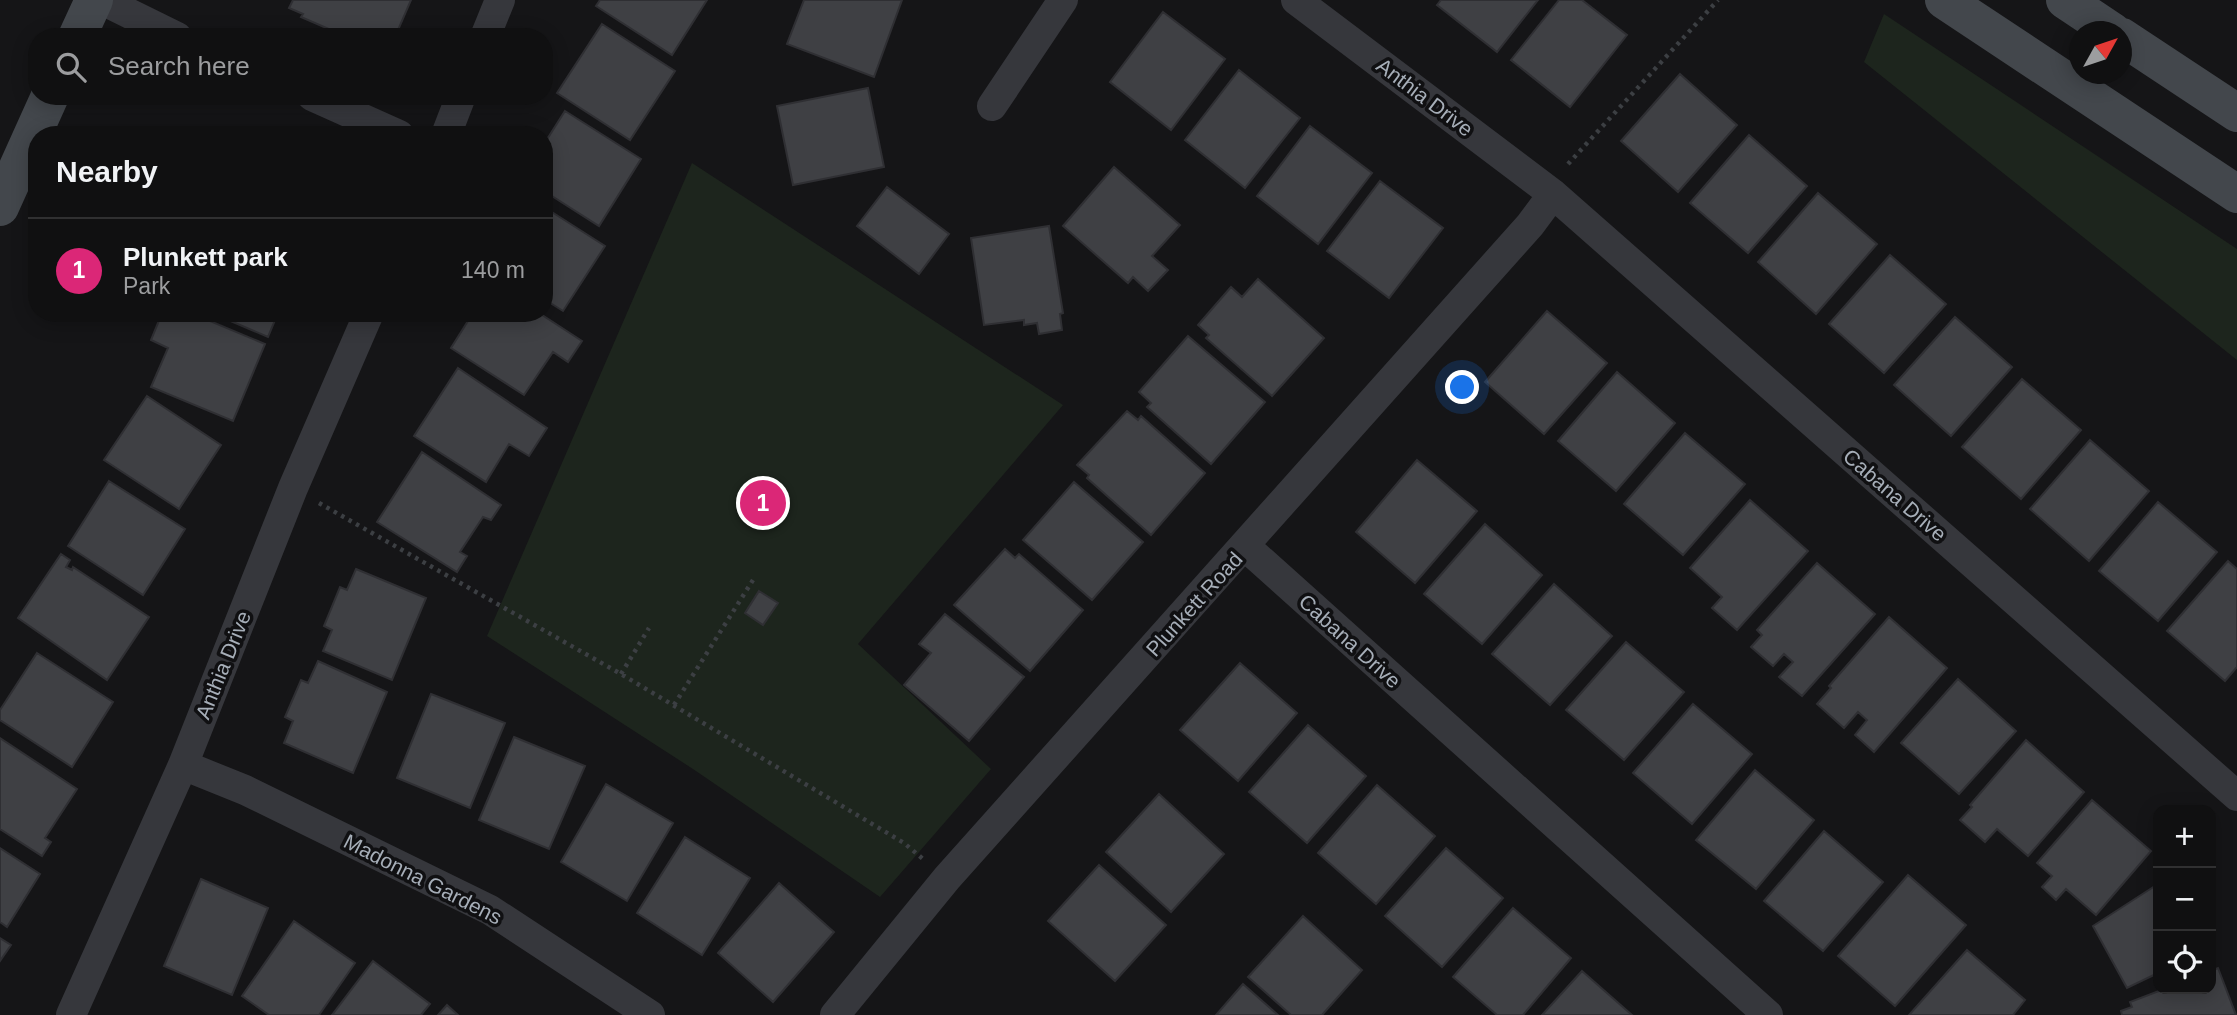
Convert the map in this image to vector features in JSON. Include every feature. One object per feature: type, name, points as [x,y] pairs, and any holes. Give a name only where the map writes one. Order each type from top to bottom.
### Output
[{"type":"main road","points":[[81,28],[94,0]]},
{"type":"main road","points":[[1944,0],[2237,194]]},
{"type":"main road","points":[[2065,0],[2096,21]]},
{"type":"main road","points":[[2132,44],[2237,113]]},
{"type":"main road","points":[[36,126],[46,105]]},
{"type":"main road","points":[[0,207],[28,145]]},
{"type":"street","points":[[102,0],[159,28]]},
{"type":"street","points":[[489,28],[500,0]]},
{"type":"street","points":[[992,106],[1063,0]]},
{"type":"street","name":"Anthia Drive","points":[[1296,0],[1553,194]]},
{"type":"street","points":[[332,105],[379,126]]},
{"type":"street","points":[[449,126],[458,105]]},
{"type":"street","name":"Plunkett Road","points":[[835,1015],[947,878],[1246,547],[1530,225],[1553,194]]},
{"type":"street","name":"Cabana Drive","points":[[1553,194],[2237,796]]},
{"type":"street","name":"Anthia Drive","points":[[71,1015],[183,765],[293,488],[365,322]]},
{"type":"street","name":"Cabana Drive","points":[[1246,547],[1768,1015]]},
{"type":"street","name":"Madonna Gardens","points":[[183,765],[245,790],[490,910],[650,1015]]},
{"type":"path","points":[[1568,164],[1718,0]]},
{"type":"path","points":[[293,488],[674,705],[904,843],[947,878]]},
{"type":"path","points":[[674,705],[753,580]]},
{"type":"path","points":[[621,674],[649,628]]},
{"type":"shaded area","points":[[1884,14],[2237,249],[2237,360],[1864,62]]},
{"type":"shaded area","points":[[692,163],[1063,405],[858,644],[991,769],[880,897],[693,769],[487,636]]},
{"type":"building","points":[[293,0],[411,0],[399,28],[326,28],[301,17],[303,14],[289,8]]},
{"type":"building","points":[[600,0],[707,0],[672,55],[596,6]]},
{"type":"building","points":[[804,0],[902,0],[874,77],[787,44]]},
{"type":"building","points":[[1441,0],[1538,0],[1497,52],[1437,5]]},
{"type":"building","points":[[1559,0],[1582,0],[1627,35],[1570,107],[1511,60]]},
{"type":"building","points":[[1163,12],[1225,59],[1171,130],[1110,82]]},
{"type":"building","points":[[602,24],[675,71],[630,140],[557,93]]},
{"type":"building","points":[[1239,70],[1300,118],[1245,188],[1185,140]]},
{"type":"building","points":[[1680,74],[1737,125],[1678,192],[1621,141]]},
{"type":"building","points":[[868,88],[884,167],[793,185],[777,106]]},
{"type":"building","points":[[565,111],[641,159],[599,226],[553,197],[553,130]]},
{"type":"building","points":[[1310,126],[1372,173],[1318,244],[1257,196]]},
{"type":"building","points":[[1749,135],[1807,186],[1748,253],[1690,203]]},
{"type":"building","points":[[1114,167],[1180,225],[1152,256],[1168,270],[1148,291],[1133,277],[1128,283],[1063,226]]},
{"type":"building","points":[[1380,181],[1443,228],[1389,298],[1327,251]]},
{"type":"building","points":[[887,187],[949,234],[919,274],[857,226]]},
{"type":"building","points":[[1818,193],[1877,244],[1816,314],[1758,262]]},
{"type":"building","points":[[553,213],[605,246],[563,311],[553,305]]},
{"type":"building","points":[[1049,226],[1063,313],[1060,314],[1062,330],[1039,334],[1037,323],[1024,325],[1024,320],[984,325],[971,238]]},
{"type":"building","points":[[1890,255],[1946,304],[1884,373],[1829,324]]},
{"type":"building","points":[[1258,279],[1324,338],[1272,396],[1206,338],[1209,335],[1198,325],[1231,287],[1242,297]]},
{"type":"building","points":[[1547,311],[1607,363],[1544,434],[1485,382]]},
{"type":"building","points":[[1955,317],[2012,367],[1951,436],[1894,385]]},
{"type":"building","points":[[158,322],[212,322],[265,344],[233,421],[151,387],[168,348],[151,340]]},
{"type":"building","points":[[233,322],[274,322],[268,337]]},
{"type":"building","points":[[467,322],[553,322],[582,341],[568,362],[553,352],[524,395],[451,348]]},
{"type":"building","points":[[1188,336],[1265,402],[1211,464],[1147,407],[1151,403],[1139,392]]},
{"type":"building","points":[[458,368],[547,428],[529,456],[509,444],[486,482],[414,436]]},
{"type":"building","points":[[1617,372],[1675,423],[1616,491],[1558,441]]},
{"type":"building","points":[[2022,379],[2081,430],[2021,499],[1962,447]]},
{"type":"building","points":[[147,396],[221,445],[179,509],[104,460]]},
{"type":"building","points":[[1127,411],[1138,420],[1141,416],[1205,473],[1151,535],[1087,478],[1089,475],[1077,465]]},
{"type":"building","points":[[1685,433],[1745,484],[1683,555],[1624,504]]},
{"type":"building","points":[[2090,440],[2149,491],[2089,561],[2030,509]]},
{"type":"building","points":[[422,452],[501,505],[491,520],[483,517],[460,552],[467,556],[457,572],[377,522]]},
{"type":"building","points":[[1417,460],[1477,511],[1415,583],[1356,532]]},
{"type":"building","points":[[109,481],[185,529],[143,595],[68,546]]},
{"type":"building","points":[[1074,482],[1143,542],[1092,600],[1023,540]]},
{"type":"building","points":[[1750,500],[1808,551],[1737,630],[1712,608],[1722,597],[1690,568]]},
{"type":"building","points":[[2158,502],[2217,552],[2158,621],[2099,571]]},
{"type":"building","points":[[1485,524],[1542,575],[1482,644],[1424,594]]},
{"type":"building","points":[[1005,549],[1015,558],[1019,554],[1083,610],[1030,671],[954,605]]},
{"type":"building","points":[[61,554],[70,560],[66,567],[72,570],[73,567],[149,617],[107,680],[18,618]]},
{"type":"building","points":[[2228,561],[2237,569],[2237,667],[2225,681],[2167,631]]},
{"type":"building","points":[[1817,563],[1875,614],[1802,696],[1779,677],[1793,662],[1784,654],[1773,666],[1751,647],[1762,635],[1757,630]]},
{"type":"building","points":[[356,569],[426,598],[392,680],[323,651],[332,630],[324,626],[340,587],[347,590]]},
{"type":"building","points":[[1554,584],[1612,636],[1550,705],[1492,654]]},
{"type":"building","points":[[759,591],[778,603],[763,625],[745,613]]},
{"type":"building","points":[[945,614],[1024,677],[969,741],[904,685],[931,653],[919,644]]},
{"type":"building","points":[[1889,617],[1947,668],[1874,752],[1855,735],[1867,720],[1858,712],[1844,728],[1817,704],[1831,688],[1829,686]]},
{"type":"building","points":[[1626,642],[1684,692],[1624,760],[1566,710]]},
{"type":"building","points":[[37,653],[113,702],[72,767],[0,720],[0,710]]},
{"type":"building","points":[[318,661],[387,692],[353,773],[284,743],[293,721],[285,717],[301,680],[308,683]]},
{"type":"building","points":[[1240,663],[1297,713],[1238,781],[1180,730]]},
{"type":"building","points":[[1958,679],[2016,731],[1959,794],[1901,743]]},
{"type":"building","points":[[431,694],[505,723],[470,808],[397,778]]},
{"type":"building","points":[[1693,704],[1752,754],[1692,824],[1633,773]]},
{"type":"building","points":[[1308,725],[1366,776],[1307,843],[1249,792]]},
{"type":"building","points":[[514,737],[585,766],[549,849],[479,820]]},
{"type":"building","points":[[0,738],[77,789],[45,838],[51,842],[42,856],[0,829]]},
{"type":"building","points":[[2026,740],[2084,792],[2028,856],[1997,829],[1985,842],[1960,820]]},
{"type":"building","points":[[1755,770],[1814,820],[1756,889],[1696,840]]},
{"type":"building","points":[[606,784],[673,823],[627,901],[561,862]]},
{"type":"building","points":[[1377,785],[1435,836],[1376,904],[1318,853]]},
{"type":"building","points":[[1159,794],[1224,854],[1171,912],[1106,852]]},
{"type":"building","points":[[2092,800],[2151,851],[2096,915],[2066,889],[2056,900],[2042,887],[2052,876],[2037,863]]},
{"type":"building","points":[[1824,831],[1883,882],[1823,951],[1764,901]]},
{"type":"building","points":[[685,837],[750,878],[702,955],[637,913]]},
{"type":"building","points":[[0,848],[40,874],[7,927],[0,922]]},
{"type":"building","points":[[1446,848],[1503,898],[1442,967],[1385,916]]},
{"type":"building","points":[[1099,865],[1166,925],[1115,981],[1048,921]]},
{"type":"building","points":[[1908,875],[1966,925],[1895,1006],[1838,956]]},
{"type":"building","points":[[201,879],[268,908],[232,995],[164,966]]},
{"type":"building","points":[[779,883],[834,932],[773,1002],[718,953]]},
{"type":"building","points":[[2153,887],[2153,975],[2127,988],[2093,926]]},
{"type":"building","points":[[1513,908],[1571,958],[1523,1015],[1497,1015],[1453,977]]},
{"type":"building","points":[[1303,916],[1362,970],[1322,1015],[1291,1015],[1248,977]]},
{"type":"building","points":[[294,921],[355,963],[319,1015],[269,1015],[242,996]]},
{"type":"building","points":[[0,938],[11,945],[0,961]]},
{"type":"building","points":[[1967,950],[2025,1000],[2013,1015],[1909,1015]]},
{"type":"building","points":[[373,961],[430,1004],[421,1015],[332,1015]]},
{"type":"building","points":[[2218,968],[2236,1015],[2122,1015],[2121,1011],[2132,1007],[2130,1002],[2153,993],[2216,994]]},
{"type":"building","points":[[1582,971],[1632,1015],[1542,1015]]},
{"type":"building","points":[[1243,984],[1278,1015],[1216,1015]]},
{"type":"building","points":[[447,1005],[458,1015],[438,1015]]},
{"type":"place","name":"Plunkett park","points":[[763,503]]}]
